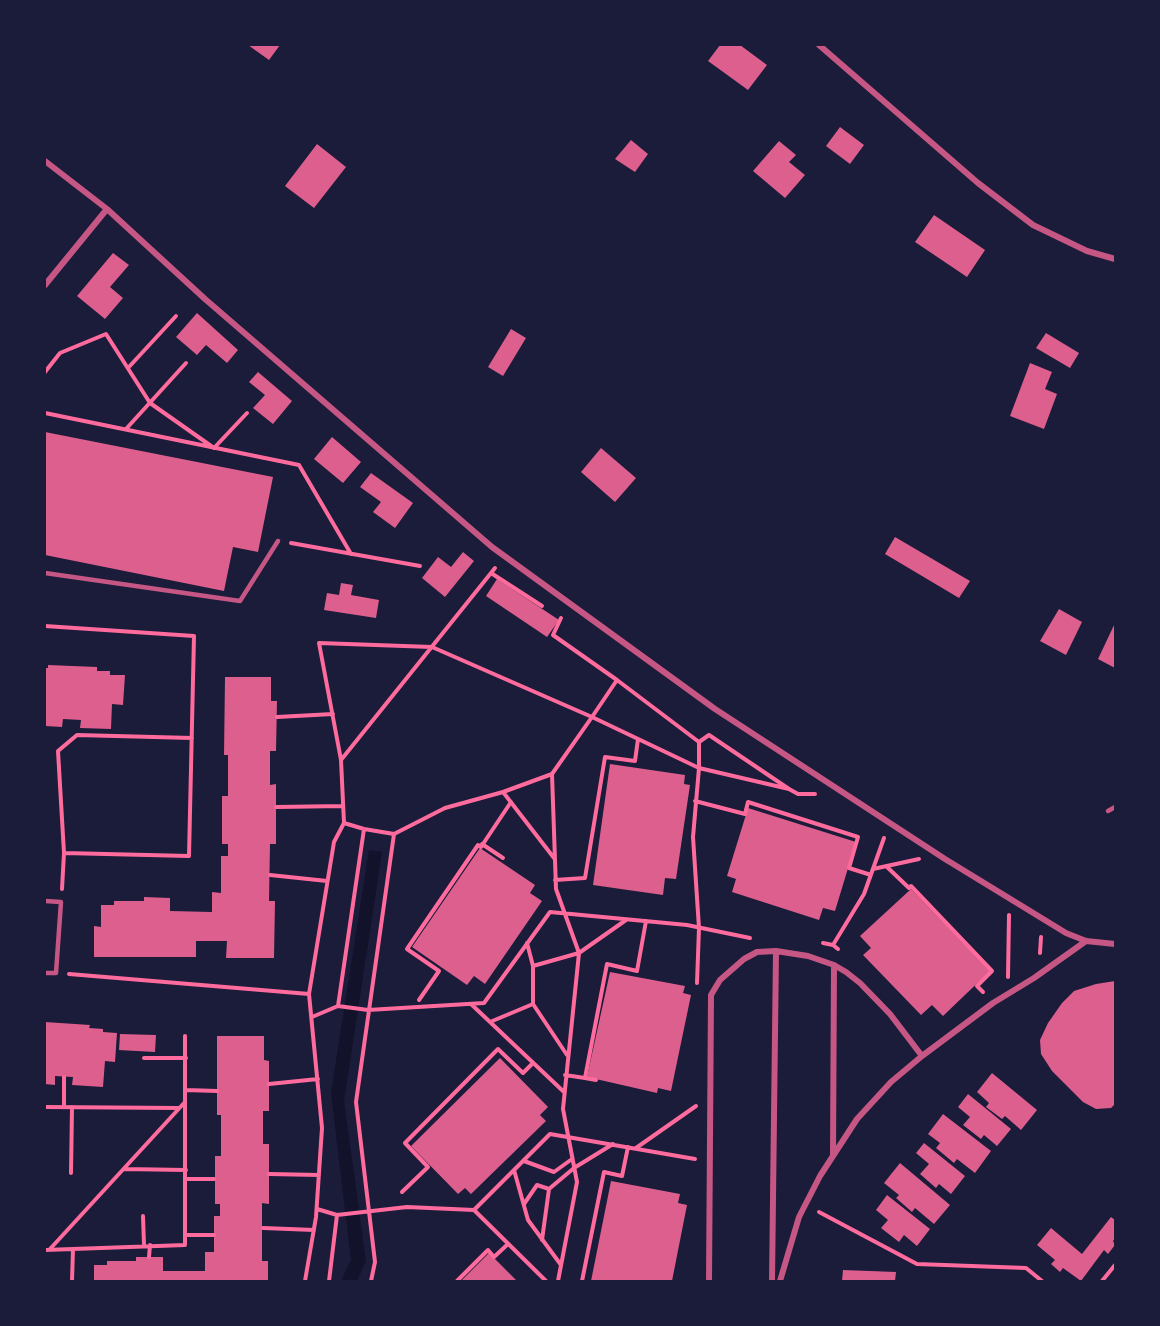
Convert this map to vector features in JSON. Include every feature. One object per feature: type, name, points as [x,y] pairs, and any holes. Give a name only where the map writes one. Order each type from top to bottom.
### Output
[{"type":"street","points":[[819,45],[978,183],[1034,225],[1087,251],[1115,259]]},
{"type":"street","points":[[45,162],[108,209],[205,299],[504,556],[715,710],[955,865],[1066,933],[1086,941],[1115,944]]},
{"type":"street","points":[[45,285],[108,209]]},
{"type":"street","points":[[780,1281],[799,1216],[857,1119],[891,1082],[922,1056],[993,1004],[1086,941]]},
{"type":"street","points":[[709,1281],[711,995],[720,980],[731,969],[757,952],[776,951],[808,956],[834,965],[860,983],[890,1014],[922,1056]]},
{"type":"street","points":[[772,1281],[776,951]]},
{"type":"street","points":[[833,1156],[834,965]]},
{"type":"lane","points":[[45,573],[240,601],[278,541]]},
{"type":"lane","points":[[1108,811],[1115,807]]},
{"type":"lane","points":[[45,901],[61,902],[56,972],[45,973]]},
{"type":"path","points":[[128,368],[176,316]]},
{"type":"path","points":[[45,372],[60,353],[106,334],[150,403],[214,448]]},
{"type":"path","points":[[126,430],[186,363]]},
{"type":"path","points":[[45,413],[298,465],[351,554]]},
{"type":"path","points":[[214,448],[247,413]]},
{"type":"path","points":[[278,541],[420,566]]},
{"type":"path","points":[[341,760],[504,556]]},
{"type":"path","points":[[491,573],[544,607]]},
{"type":"path","points":[[553,613],[562,618],[553,635],[699,742]]},
{"type":"path","points":[[45,627],[194,636],[189,856],[64,853]]},
{"type":"path","points":[[305,1281],[317,1209],[322,1128],[309,994],[334,842],[344,823],[341,760],[319,643],[432,647],[592,717],[699,768],[789,789],[709,735],[699,742]]},
{"type":"path","points":[[344,823],[394,834],[445,808],[503,792],[552,774],[616,680]]},
{"type":"path","points":[[277,717],[333,714]]},
{"type":"path","points":[[61,902],[64,853],[58,751],[77,735],[192,738]]},
{"type":"path","points":[[555,880],[585,878],[604,757],[636,761],[638,739]]},
{"type":"path","points":[[697,983],[699,928],[693,837],[699,742]]},
{"type":"path","points":[[552,774],[556,889],[579,953],[563,1109],[577,1182],[558,1281]]},
{"type":"path","points":[[503,792],[555,858]]},
{"type":"path","points":[[695,801],[745,814],[748,802],[858,837],[849,868],[872,872],[886,866],[921,859],[911,853]]},
{"type":"path","points":[[418,1000],[439,970],[407,949],[478,845],[481,847],[511,802]]},
{"type":"path","points":[[276,807],[343,806]]},
{"type":"path","points":[[338,1006],[364,829]]},
{"type":"path","points":[[371,1281],[375,1262],[356,1102],[394,834]]},
{"type":"path","points":[[833,945],[864,894],[884,837],[893,842]]},
{"type":"path","points":[[482,844],[503,858]]},
{"type":"path","points":[[886,866],[909,888],[911,886],[993,971],[977,986],[985,994],[992,989]]},
{"type":"path","points":[[270,875],[327,881]]},
{"type":"path","points":[[312,1017],[338,1006],[368,1010],[484,1003],[550,912],[646,921],[751,938],[757,952]]},
{"type":"path","points":[[1008,977],[1009,913],[1019,919]]},
{"type":"path","points":[[533,966],[579,953],[627,919]]},
{"type":"path","points":[[585,1078],[608,964],[637,971],[646,921]]},
{"type":"path","points":[[1035,931],[1041,936],[1042,950],[1037,957]]},
{"type":"path","points":[[813,940],[833,945],[842,952]]},
{"type":"path","points":[[527,943],[533,966],[533,1004],[568,1055]]},
{"type":"path","points":[[56,972],[309,994]]},
{"type":"path","points":[[1000,983],[1016,973]]},
{"type":"path","points":[[470,1004],[564,1092]]},
{"type":"path","points":[[490,1022],[533,1004]]},
{"type":"path","points":[[47,1250],[185,1245],[185,1036]]},
{"type":"path","points":[[402,1192],[428,1167],[405,1143],[498,1049],[523,1073],[533,1062]]},
{"type":"path","points":[[144,1058],[186,1058]]},
{"type":"path","points":[[566,1075],[596,1080]]},
{"type":"path","points":[[64,1077],[64,1107]]},
{"type":"path","points":[[269,1084],[318,1079]]},
{"type":"path","points":[[186,1090],[217,1091]]},
{"type":"path","points":[[47,1250],[186,1102]]},
{"type":"path","points":[[636,1148],[697,1105]]},
{"type":"path","points":[[45,1107],[186,1108]]},
{"type":"path","points":[[71,1173],[72,1107]]},
{"type":"path","points":[[474,1210],[550,1134],[710,1161]]},
{"type":"path","points":[[542,1240],[549,1189],[574,1168],[614,1144]]},
{"type":"path","points":[[582,1281],[604,1172],[622,1176],[628,1147]]},
{"type":"path","points":[[524,1161],[554,1172],[572,1159]]},
{"type":"path","points":[[124,1169],[186,1170]]},
{"type":"path","points":[[514,1170],[528,1220],[561,1265]]},
{"type":"path","points":[[269,1174],[319,1174]]},
{"type":"path","points":[[186,1179],[214,1179]]},
{"type":"path","points":[[524,1204],[537,1185],[549,1189]]},
{"type":"path","points":[[317,1209],[337,1215],[407,1207],[474,1210],[546,1281]]},
{"type":"path","points":[[815,1221],[819,1212],[917,1264],[1026,1268],[1042,1281]]},
{"type":"path","points":[[329,1281],[337,1215]]},
{"type":"path","points":[[142,1216],[144,1245]]},
{"type":"path","points":[[262,1228],[314,1230]]},
{"type":"path","points":[[185,1235],[214,1235]]},
{"type":"path","points":[[457,1281],[488,1250],[494,1257],[508,1243]]},
{"type":"path","points":[[149,1257],[150,1245]]},
{"type":"path","points":[[72,1281],[73,1249]]},
{"type":"path","points":[[1102,1281],[1115,1265]]},
{"type":"shaded area","points":[[369,850],[382,852],[344,1101],[366,1261],[357,1281],[341,1281],[351,1260],[331,1093]]},
{"type":"building","points":[[248,45],[280,45],[269,60]]},
{"type":"building","points":[[720,45],[740,45],[767,65],[748,90],[708,61]]},
{"type":"building","points":[[840,127],[864,145],[850,164],[826,146]]},
{"type":"building","points":[[631,140],[648,154],[635,172],[615,159]]},
{"type":"building","points":[[779,141],[796,155],[789,162],[805,175],[785,198],[753,171]]},
{"type":"building","points":[[317,144],[346,167],[314,208],[285,186]]},
{"type":"building","points":[[934,215],[985,250],[967,277],[915,242]]},
{"type":"building","points":[[113,253],[129,265],[110,287],[123,298],[105,319],[77,296]]},
{"type":"building","points":[[197,313],[238,350],[227,363],[206,345],[197,355],[176,337]]},
{"type":"building","points":[[511,329],[526,338],[503,376],[488,367]]},
{"type":"building","points":[[1046,333],[1079,353],[1070,368],[1036,348]]},
{"type":"building","points":[[1030,363],[1052,372],[1045,389],[1057,394],[1044,429],[1010,416]]},
{"type":"building","points":[[258,372],[292,401],[273,424],[253,408],[265,395],[249,382]]},
{"type":"building","points":[[45,432],[273,477],[258,552],[233,547],[224,591],[45,555]]},
{"type":"building","points":[[332,437],[361,462],[343,483],[314,459]]},
{"type":"building","points":[[601,448],[636,478],[615,502],[581,472]]},
{"type":"building","points":[[371,473],[413,503],[395,528],[373,512],[381,502],[360,487]]},
{"type":"building","points":[[895,537],[970,581],[959,598],[885,554]]},
{"type":"building","points":[[463,552],[474,561],[445,597],[422,578],[438,557],[451,567]]},
{"type":"building","points":[[497,579],[559,620],[547,637],[486,596]]},
{"type":"building","points":[[341,583],[353,585],[351,595],[379,600],[376,618],[324,610],[327,593],[339,595]]},
{"type":"building","points":[[1059,609],[1082,622],[1066,655],[1040,641]]},
{"type":"building","points":[[1115,623],[1115,668],[1098,659]]},
{"type":"building","points":[[48,665],[97,667],[97,671],[110,671],[110,675],[125,675],[123,705],[112,704],[111,729],[80,728],[81,720],[63,719],[62,727],[45,726],[45,668],[48,668]]},
{"type":"building","points":[[225,677],[271,677],[271,701],[277,701],[276,751],[270,751],[270,785],[276,784],[276,844],[270,844],[269,901],[275,901],[274,958],[226,958],[227,941],[196,941],[196,957],[94,957],[94,926],[101,927],[101,905],[114,905],[114,901],[144,901],[144,897],[170,898],[170,911],[212,912],[212,892],[221,893],[221,856],[228,856],[228,844],[222,844],[222,796],[228,796],[228,755],[224,755]]},
{"type":"building","points":[[610,764],[685,775],[684,784],[690,785],[676,879],[665,878],[663,895],[593,885]]},
{"type":"building","points":[[748,808],[856,842],[835,911],[823,908],[819,920],[732,892],[736,879],[727,876]]},
{"type":"building","points":[[480,848],[535,885],[530,893],[542,901],[485,984],[474,976],[467,985],[412,947]]},
{"type":"building","points":[[911,889],[990,971],[943,1016],[932,1005],[921,1015],[863,955],[871,948],[860,936]]},
{"type":"building","points":[[610,972],[685,986],[683,993],[691,995],[671,1091],[658,1088],[657,1093],[587,1077]]},
{"type":"building","points":[[1115,981],[1115,1104],[1111,1108],[1096,1109],[1083,1102],[1052,1071],[1041,1054],[1040,1040],[1048,1023],[1074,991]]},
{"type":"building","points":[[45,1022],[90,1025],[89,1028],[117,1033],[115,1062],[105,1061],[103,1087],[72,1085],[73,1077],[55,1076],[55,1085],[45,1084]]},
{"type":"building","points":[[120,1034],[156,1035],[155,1052],[119,1050]]},
{"type":"building","points":[[217,1036],[264,1036],[264,1060],[269,1061],[269,1111],[263,1111],[263,1144],[269,1144],[269,1204],[262,1203],[262,1261],[268,1261],[268,1281],[94,1281],[94,1265],[107,1265],[107,1261],[136,1261],[136,1257],[163,1257],[163,1271],[205,1271],[205,1252],[214,1252],[214,1216],[220,1216],[220,1204],[215,1204],[215,1156],[221,1156],[221,1115],[217,1115]]},
{"type":"building","points":[[500,1058],[548,1107],[540,1115],[546,1121],[471,1194],[465,1188],[458,1194],[411,1146]]},
{"type":"building","points":[[992,1073],[1037,1110],[1021,1130],[1005,1116],[1002,1119],[986,1107],[989,1103],[977,1092]]},
{"type":"building","points":[[968,1094],[1011,1129],[997,1146],[984,1135],[981,1139],[963,1125],[970,1117],[958,1107]]},
{"type":"building","points":[[943,1114],[991,1151],[975,1173],[957,1159],[954,1163],[936,1148],[940,1143],[928,1134]]},
{"type":"building","points":[[924,1143],[965,1176],[951,1194],[939,1184],[936,1188],[920,1174],[929,1164],[916,1153]]},
{"type":"building","points":[[900,1163],[950,1205],[934,1224],[915,1208],[912,1212],[896,1198],[899,1195],[884,1183]]},
{"type":"building","points":[[611,1181],[680,1194],[678,1203],[687,1205],[672,1281],[591,1281]]},
{"type":"building","points":[[887,1195],[930,1229],[917,1246],[904,1235],[899,1242],[881,1228],[888,1220],[876,1210]]},
{"type":"building","points":[[1111,1217],[1115,1220],[1113,1241],[1115,1245],[1108,1254],[1104,1250],[1081,1281],[1063,1268],[1060,1272],[1051,1264],[1055,1260],[1037,1245],[1051,1228],[1082,1254]]},
{"type":"building","points":[[489,1253],[517,1281],[461,1281]]},
{"type":"building","points":[[843,1270],[896,1272],[895,1281],[842,1281]]}]
